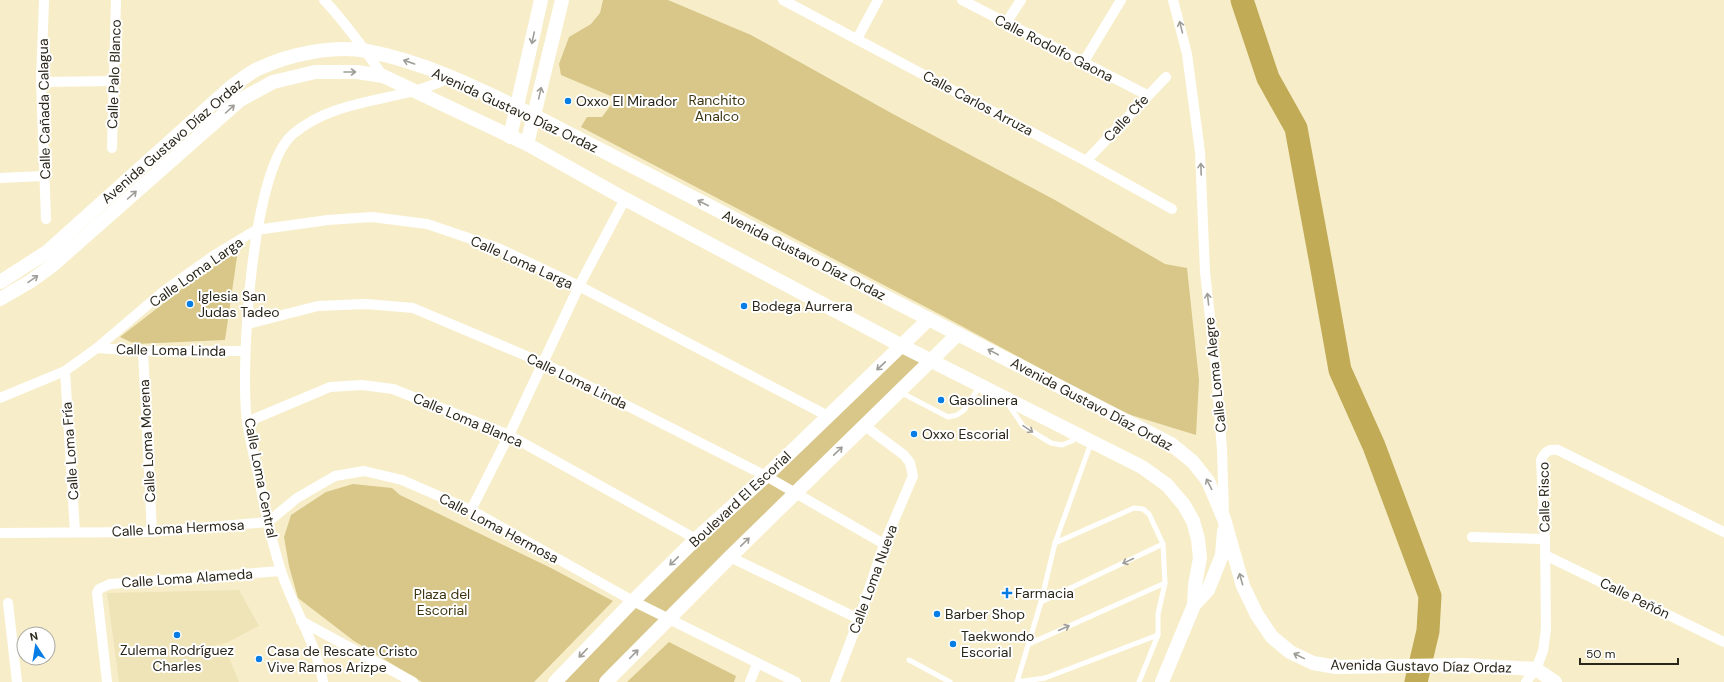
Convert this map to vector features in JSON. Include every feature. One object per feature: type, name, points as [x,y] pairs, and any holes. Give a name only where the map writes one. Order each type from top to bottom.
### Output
[{"type":"street","name":"Calle Cañada Calagua","points":[[44,0],[41,82],[46,219]]},
{"type":"street","name":"Calle Palo Blanco","points":[[112,148],[116,0]]},
{"type":"street","points":[[324,0],[338,15],[366,51],[383,76]]},
{"type":"street","points":[[510,137],[518,108],[541,0]]},
{"type":"street","points":[[527,144],[562,0]]},
{"type":"street","name":"Calle Carlos Arruza","points":[[783,0],[1086,161],[1172,209]]},
{"type":"street","points":[[857,39],[878,0]]},
{"type":"street","name":"Calle Rodolfo Gaona","points":[[962,0],[1147,96]]},
{"type":"street","points":[[1006,23],[1020,0]]},
{"type":"street","points":[[1083,63],[1120,0]]},
{"type":"street","name":"Calle Loma Alegre","points":[[1162,682],[1194,605],[1208,590],[1222,555],[1224,519],[1222,450],[1216,372],[1205,272],[1200,152],[1188,54],[1173,0]]},
{"type":"street","name":"Avenida Gustavo Díaz Ordaz","points":[[0,282],[47,252],[232,86],[259,68],[291,56],[326,50],[366,51],[403,60],[452,78],[535,116],[1171,444],[1193,462],[1208,481],[1224,519],[1243,586],[1257,615],[1272,637],[1290,652],[1313,663],[1336,667],[1464,665],[1536,668]]},
{"type":"street","name":"Avenida Gustavo Díaz Ordaz","points":[[0,299],[32,281],[54,264],[240,100],[273,82],[315,72],[357,72],[383,76],[527,144],[625,199],[902,346],[1142,467],[1167,485],[1184,505],[1193,521],[1198,539],[1200,558],[1195,585],[1194,605]]},
{"type":"street","name":"Calle Cfe","points":[[1086,161],[1166,77]]},
{"type":"street","name":"Calle Loma Central","points":[[322,682],[313,649],[281,571],[268,522],[247,422],[245,351],[256,230],[275,160],[291,135],[313,119],[356,103],[415,91],[452,78]]},
{"type":"street","points":[[41,82],[113,82]]},
{"type":"street","points":[[0,178],[44,176]]},
{"type":"street","points":[[471,510],[509,435],[579,286],[625,199]]},
{"type":"street","name":"Calle Loma Larga","points":[[0,398],[64,371],[97,348],[164,291],[213,256],[256,230],[328,220],[372,217],[427,224],[498,248],[579,286],[828,416]]},
{"type":"street","name":"Calle Loma Linda","points":[[247,324],[318,306],[366,304],[413,308],[543,363],[766,476],[884,544]]},
{"type":"street","name":"Boulevard El Escorial","points":[[555,682],[633,601],[696,539],[766,476],[929,319]]},
{"type":"street","points":[[606,682],[730,557],[958,334]]},
{"type":"street","name":"Calle Loma Linda","points":[[97,348],[143,351],[245,351]]},
{"type":"street","name":"Calle Loma Morena","points":[[143,351],[152,532]]},
{"type":"street","name":"Calle Loma Fría","points":[[64,371],[75,532]]},
{"type":"street","name":"Calle Loma Blanca","points":[[247,422],[330,387],[362,385],[393,389],[509,435],[696,539]]},
{"type":"street","name":"Calle Loma Nueva","points":[[835,682],[859,619],[884,544],[912,476],[910,463],[904,455],[865,426]]},
{"type":"street","name":"Calle Risco","points":[[1526,682],[1536,668],[1543,651],[1546,629],[1545,539],[1541,460],[1544,453],[1550,449],[1558,450],[1724,532]]},
{"type":"street","name":"Calle Loma Hermosa","points":[[0,533],[152,532],[268,522],[297,498],[336,476],[364,471],[402,480],[471,510],[633,601],[757,664],[796,682]]},
{"type":"street","points":[[1472,536],[1545,539]]},
{"type":"street","name":"Calle Peñón","points":[[1545,555],[1724,642]]},
{"type":"street","points":[[730,557],[859,619]]},
{"type":"street","name":"Calle Loma Alameda","points":[[107,682],[97,593],[99,589],[110,584],[281,571]]},
{"type":"street","points":[[8,603],[17,682]]},
{"type":"street","points":[[301,621],[413,682]]},
{"type":"street","points":[[750,682],[757,664]]},
{"type":"street","points":[[1536,668],[1555,682]]},
{"type":"lane","points":[[899,392],[948,416],[957,415],[964,410],[980,386]]},
{"type":"lane","points":[[1005,398],[1022,426],[1051,443],[1062,445],[1072,441],[1079,435]]},
{"type":"lane","points":[[1091,441],[1055,543],[1042,602],[1017,682],[1045,678],[1158,635]]},
{"type":"lane","points":[[1055,543],[1134,508],[1143,509],[1149,514],[1164,544],[1165,583],[1158,614],[1158,635],[1139,682]]},
{"type":"lane","points":[[1042,602],[1164,544]]},
{"type":"lane","points":[[1029,644],[1165,583]]},
{"type":"lane","points":[[910,660],[950,682]]},
{"type":"shaded area","name":"Zulema Rodríguez Charles","points":[[239,590],[259,626],[226,643],[177,654],[224,645],[239,682],[119,682],[107,593]]},
{"type":"green space","name":"Ranchito Analco","points":[[603,0],[668,0],[751,35],[893,114],[1055,200],[1165,264],[1187,268],[1199,380],[1196,435],[1121,412],[943,316],[581,127],[587,117],[602,117],[611,105],[613,97],[561,75],[559,64],[569,37],[591,24],[600,13]]},
{"type":"green space","points":[[238,250],[225,340],[135,344],[120,337],[182,289]]},
{"type":"green space","points":[[902,348],[929,361],[794,491],[768,476]]},
{"type":"green space","points":[[766,477],[794,494],[668,617],[634,601]]},
{"type":"green space","name":"Plaza del Escorial","points":[[353,484],[392,488],[400,495],[551,568],[613,601],[534,682],[422,682],[354,641],[298,598],[289,566],[284,537],[291,515],[326,492]]},
{"type":"green space","points":[[633,603],[666,619],[606,682],[556,682]]},
{"type":"green space","points":[[669,642],[736,676],[734,682],[627,682]]},
{"type":"waterway","points":[[1242,0],[1268,78],[1296,128],[1340,370],[1374,446],[1430,596],[1428,631],[1416,682]]},
{"type":"place","name":"Oxxo El Mirador","points":[[568,101]]},
{"type":"place","name":"Iglesia San Judas Tadeo","points":[[190,304]]},
{"type":"place","name":"Bodega Aurrera","points":[[744,306]]},
{"type":"place","name":"Gasolinera","points":[[941,400]]},
{"type":"place","name":"Oxxo Escorial","points":[[914,434]]},
{"type":"place","name":"Farmacia","points":[[1007,593]]},
{"type":"place","name":"Barber Shop","points":[[937,614]]},
{"type":"place","name":"Zulema Rodríguez Charles","points":[[177,635]]},
{"type":"place","name":"Taekwondo Escorial","points":[[953,644]]},
{"type":"place","name":"Casa de Rescate Cristo Vive Ramos Arizpe","points":[[259,659]]}]
